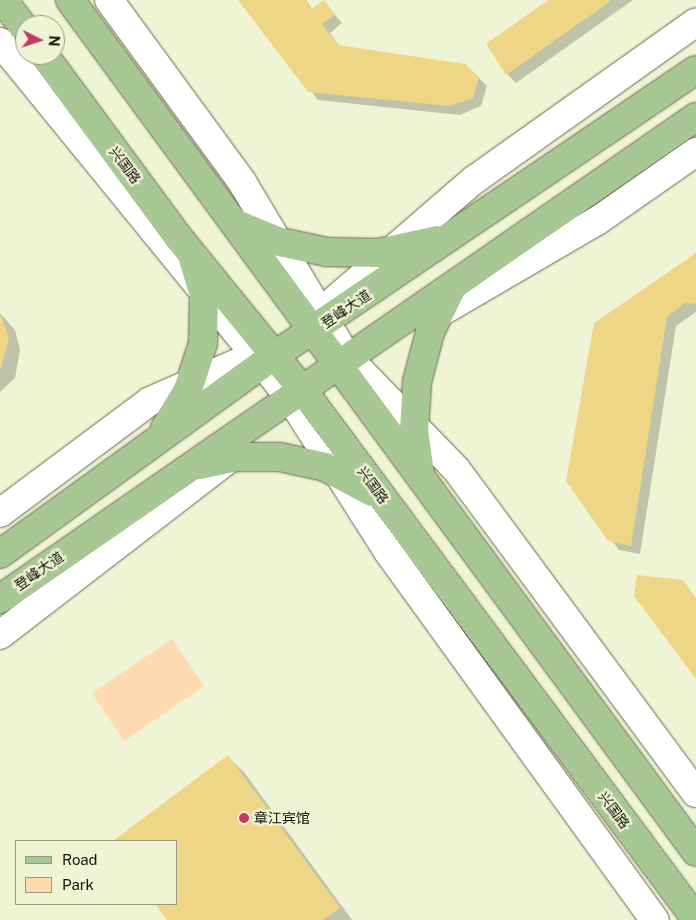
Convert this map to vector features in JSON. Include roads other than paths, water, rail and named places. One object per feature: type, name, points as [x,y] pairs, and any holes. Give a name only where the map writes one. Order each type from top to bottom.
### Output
[{"type":"main road","points":[[3,0],[15,16]]},
{"type":"main road","points":[[70,0],[236,224],[316,323],[421,478],[696,852]]},
{"type":"main road","name":"兴国路","points":[[51,65],[267,356],[385,502],[696,919]]},
{"type":"main road","name":"登峰大道","points":[[0,554],[145,449],[267,356],[459,232],[696,70]]},
{"type":"main road","points":[[344,363],[696,118]]},
{"type":"main road","points":[[236,224],[274,240],[327,252],[394,250],[459,232]]},
{"type":"main road","points":[[145,449],[176,412],[190,386],[203,344],[204,292],[198,270],[179,238]]},
{"type":"main road","points":[[421,478],[414,428],[422,356],[438,313],[454,285]]},
{"type":"main road","name":"登峰大道","points":[[0,599],[179,473],[298,396]]},
{"type":"main road","points":[[179,473],[230,458],[280,457],[339,473],[385,502]]},
{"type":"street","points":[[109,0],[242,182],[316,323],[394,250],[474,180],[696,22]]},
{"type":"street","points":[[0,42],[204,292],[267,356],[150,401],[0,513]]},
{"type":"street","points":[[0,635],[230,458],[298,396],[344,363],[438,313],[597,221],[696,152]]},
{"type":"street","points":[[344,363],[456,468],[696,793]]},
{"type":"street","points":[[298,396],[339,473],[389,552],[655,920]]},
{"type":"place","name":"章江宾馆","points":[[244,818]]}]
